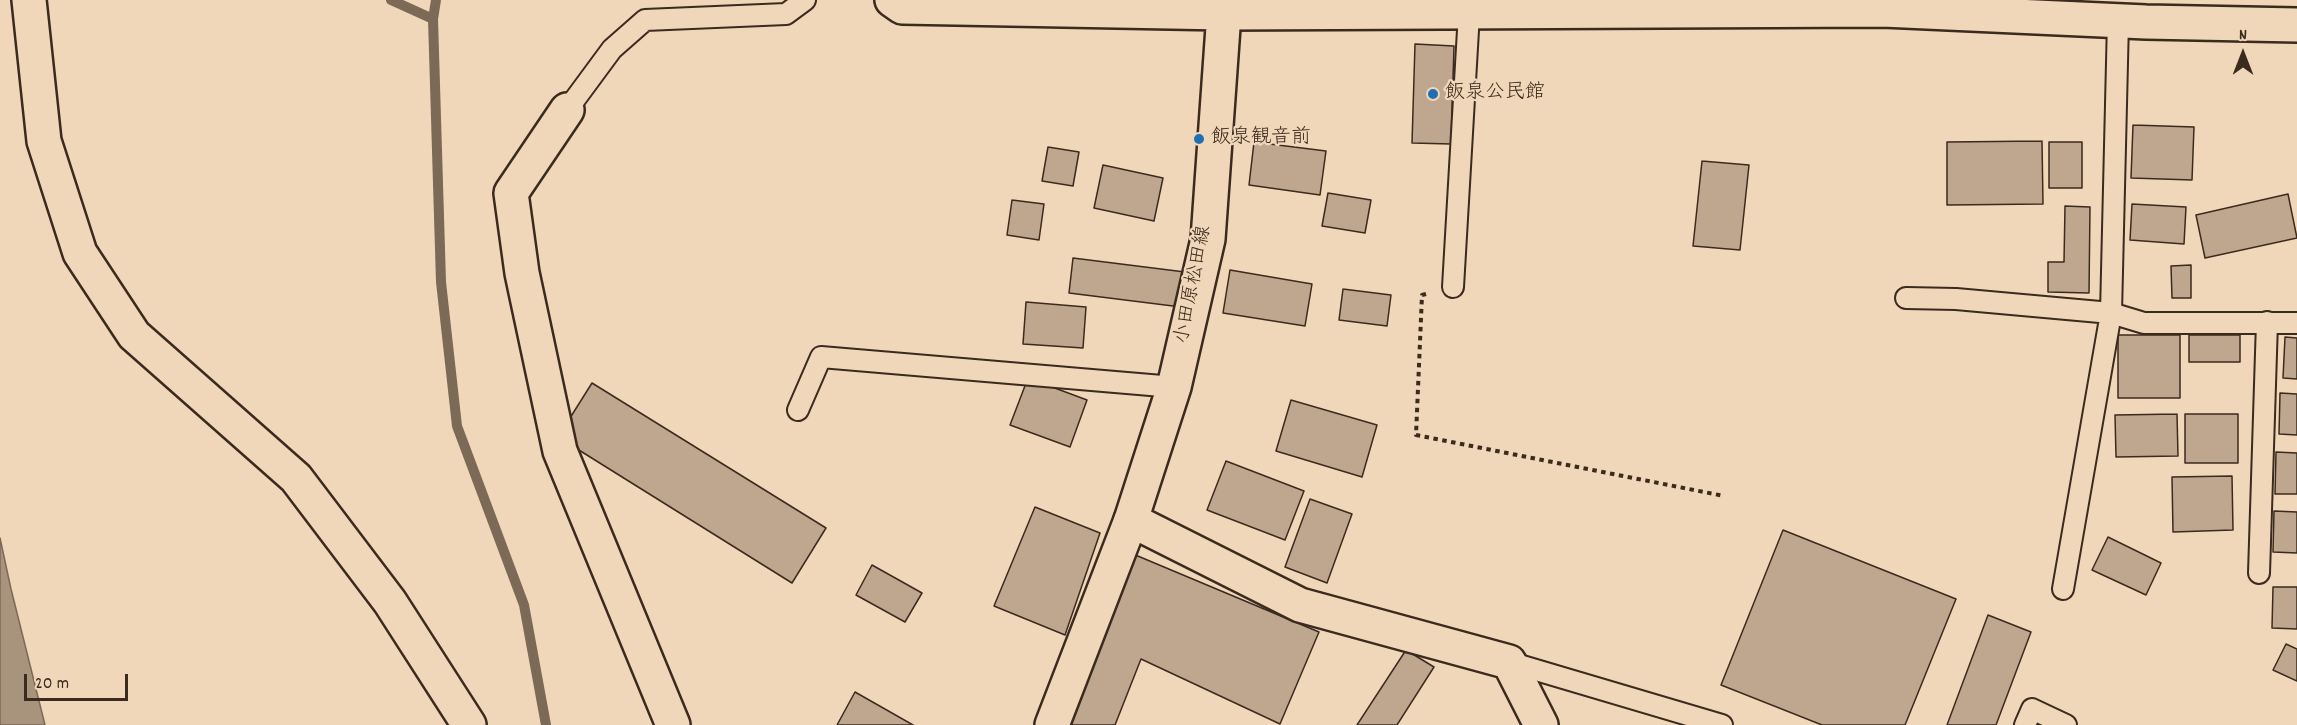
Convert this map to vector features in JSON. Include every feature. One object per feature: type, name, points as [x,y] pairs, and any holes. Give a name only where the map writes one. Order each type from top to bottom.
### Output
[{"type":"street","points":[[29,0],[44,141],[80,253],[134,335],[296,478],[390,602],[468,725]]},
{"type":"street","points":[[892,0],[902,7],[1224,13],[1469,13],[1883,5],[2137,14],[2297,25]]},
{"type":"street","name":"小田原松田線","points":[[1052,725],[1131,520],[1174,387],[1208,239],[1224,13]]},
{"type":"street","points":[[567,110],[511,194],[522,273],[560,451],[673,725]]},
{"type":"street","points":[[1131,520],[1300,605],[1509,662],[1541,725]]},
{"type":"lane","points":[[567,110],[612,49],[645,20],[786,14],[805,0]]},
{"type":"lane","points":[[1453,286],[1469,13]]},
{"type":"lane","points":[[2063,590],[2110,313],[2137,14]]},
{"type":"lane","points":[[1906,298],[1956,299],[2110,313],[2144,323],[2297,323]]},
{"type":"lane","points":[[2259,573],[2266,322]]},
{"type":"lane","points":[[798,410],[821,357],[1174,387]]},
{"type":"lane","points":[[1509,662],[1722,725]]},
{"type":"lane","points":[[2025,725],[2032,709],[2066,725]]},
{"type":"path","points":[[1453,286],[1422,295],[1416,435],[1724,496]]},
{"type":"shaded area","points":[[0,538],[11,589],[45,725],[0,725]]},
{"type":"building","name":"飯泉公民館","points":[[1415,44],[1454,46],[1451,144],[1412,143]]},
{"type":"building","points":[[2133,125],[2194,127],[2192,180],[2131,178]]},
{"type":"building","points":[[2042,141],[2043,204],[1947,205],[1947,142]]},
{"type":"building","points":[[1254,142],[1326,151],[1320,195],[1249,185]]},
{"type":"building","points":[[2049,142],[2082,142],[2082,188],[2049,188]]},
{"type":"building","points":[[1048,147],[1079,152],[1073,186],[1042,181]]},
{"type":"building","points":[[1702,161],[1749,165],[1740,250],[1693,246]]},
{"type":"building","points":[[1103,165],[1163,178],[1154,221],[1094,208]]},
{"type":"building","points":[[1328,193],[1371,200],[1365,233],[1322,226]]},
{"type":"building","points":[[2288,194],[2297,238],[2205,258],[2196,215]]},
{"type":"building","points":[[1012,200],[1044,204],[1039,240],[1007,235]]},
{"type":"building","points":[[2132,204],[2186,207],[2184,244],[2130,240]]},
{"type":"building","points":[[2065,206],[2090,207],[2089,293],[2048,292],[2048,262],[2064,262]]},
{"type":"building","points":[[1073,258],[1185,272],[1181,307],[1069,293]]},
{"type":"building","points":[[2191,265],[2191,298],[2172,298],[2171,266]]},
{"type":"building","points":[[1230,270],[1312,284],[1305,326],[1223,313]]},
{"type":"building","points":[[1343,289],[1391,295],[1387,326],[1339,320]]},
{"type":"building","points":[[1026,302],[1086,307],[1083,348],[1023,344]]},
{"type":"building","points":[[2118,335],[2180,335],[2180,398],[2118,398]]},
{"type":"building","points":[[2189,335],[2240,335],[2240,362],[2189,362]]},
{"type":"building","points":[[2285,337],[2297,338],[2297,379],[2283,378]]},
{"type":"building","points":[[1028,378],[1087,400],[1070,447],[1010,425]]},
{"type":"building","points":[[592,383],[826,528],[792,583],[558,437]]},
{"type":"building","points":[[2280,393],[2297,394],[2297,435],[2279,434]]},
{"type":"building","points":[[1291,400],[1377,425],[1362,477],[1276,451]]},
{"type":"building","points":[[2177,414],[2178,456],[2116,457],[2115,415]]},
{"type":"building","points":[[2185,414],[2238,414],[2238,463],[2185,463]]},
{"type":"building","points":[[2276,452],[2297,453],[2297,494],[2275,494]]},
{"type":"building","points":[[1226,461],[1304,491],[1285,540],[1207,510]]},
{"type":"building","points":[[2232,476],[2233,530],[2173,532],[2172,477]]},
{"type":"building","points":[[1310,499],[1352,514],[1327,583],[1285,567]]},
{"type":"building","points":[[1035,507],[1100,533],[1065,635],[994,606]]},
{"type":"building","points":[[2274,511],[2297,512],[2297,553],[2273,552]]},
{"type":"building","points":[[1783,530],[1956,599],[1905,725],[1822,725],[1721,685]]},
{"type":"building","points":[[2108,537],[2161,563],[2146,595],[2092,570]]},
{"type":"building","points":[[1133,554],[1319,632],[1280,724],[1141,659],[1115,725],[1068,725]]},
{"type":"building","points":[[872,565],[922,593],[905,622],[856,595]]},
{"type":"building","points":[[2273,587],[2297,587],[2297,629],[2272,628]]},
{"type":"building","points":[[1988,615],[2031,632],[1996,725],[1947,725]]},
{"type":"building","points":[[2286,644],[2297,649],[2297,681],[2273,670]]},
{"type":"building","points":[[1406,650],[1434,667],[1397,725],[1357,725]]},
{"type":"building","points":[[855,692],[913,725],[837,725]]},
{"type":"waterway","points":[[391,0],[433,19]]},
{"type":"waterway","points":[[436,0],[433,19],[441,282],[457,426],[524,605],[546,725]]},
{"type":"place","name":"飯泉公民館","points":[[1433,94]]},
{"type":"place","name":"飯泉観音前","points":[[1199,139]]}]
